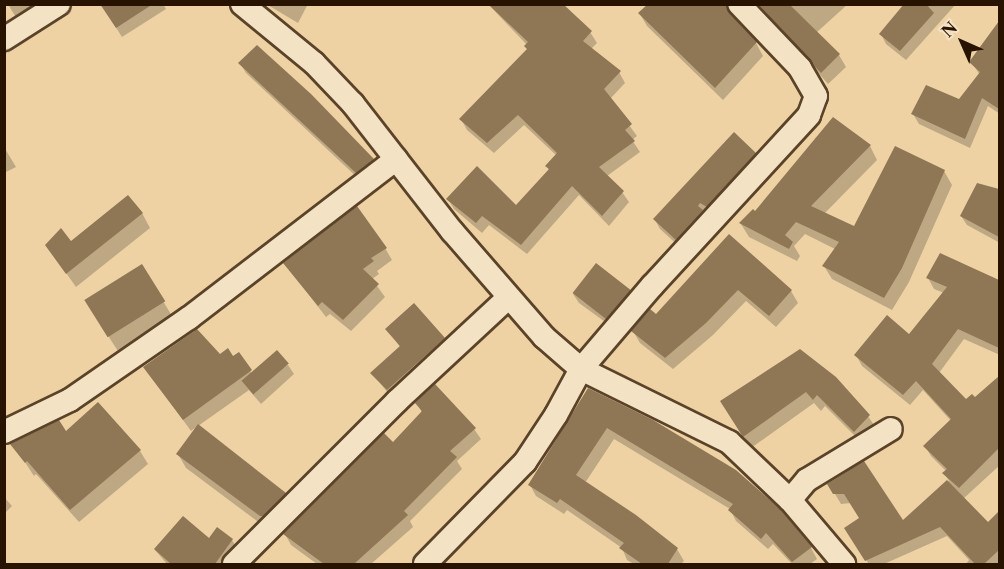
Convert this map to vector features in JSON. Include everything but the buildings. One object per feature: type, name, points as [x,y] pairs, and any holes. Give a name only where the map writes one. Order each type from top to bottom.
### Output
[{"type":"street","points":[[4,39],[59,4]]},
{"type":"street","points":[[242,4],[314,63],[353,104],[508,298],[544,337],[581,369],[729,442],[790,500],[844,564]]},
{"type":"street","points":[[424,564],[525,462],[556,415],[581,369],[652,285],[809,115],[816,96],[800,68],[739,4]]},
{"type":"street","points":[[4,432],[70,400],[189,318],[396,159]]},
{"type":"street","points":[[234,564],[397,401],[508,298]]},
{"type":"street","points":[[790,500],[807,480],[891,429]]}]
